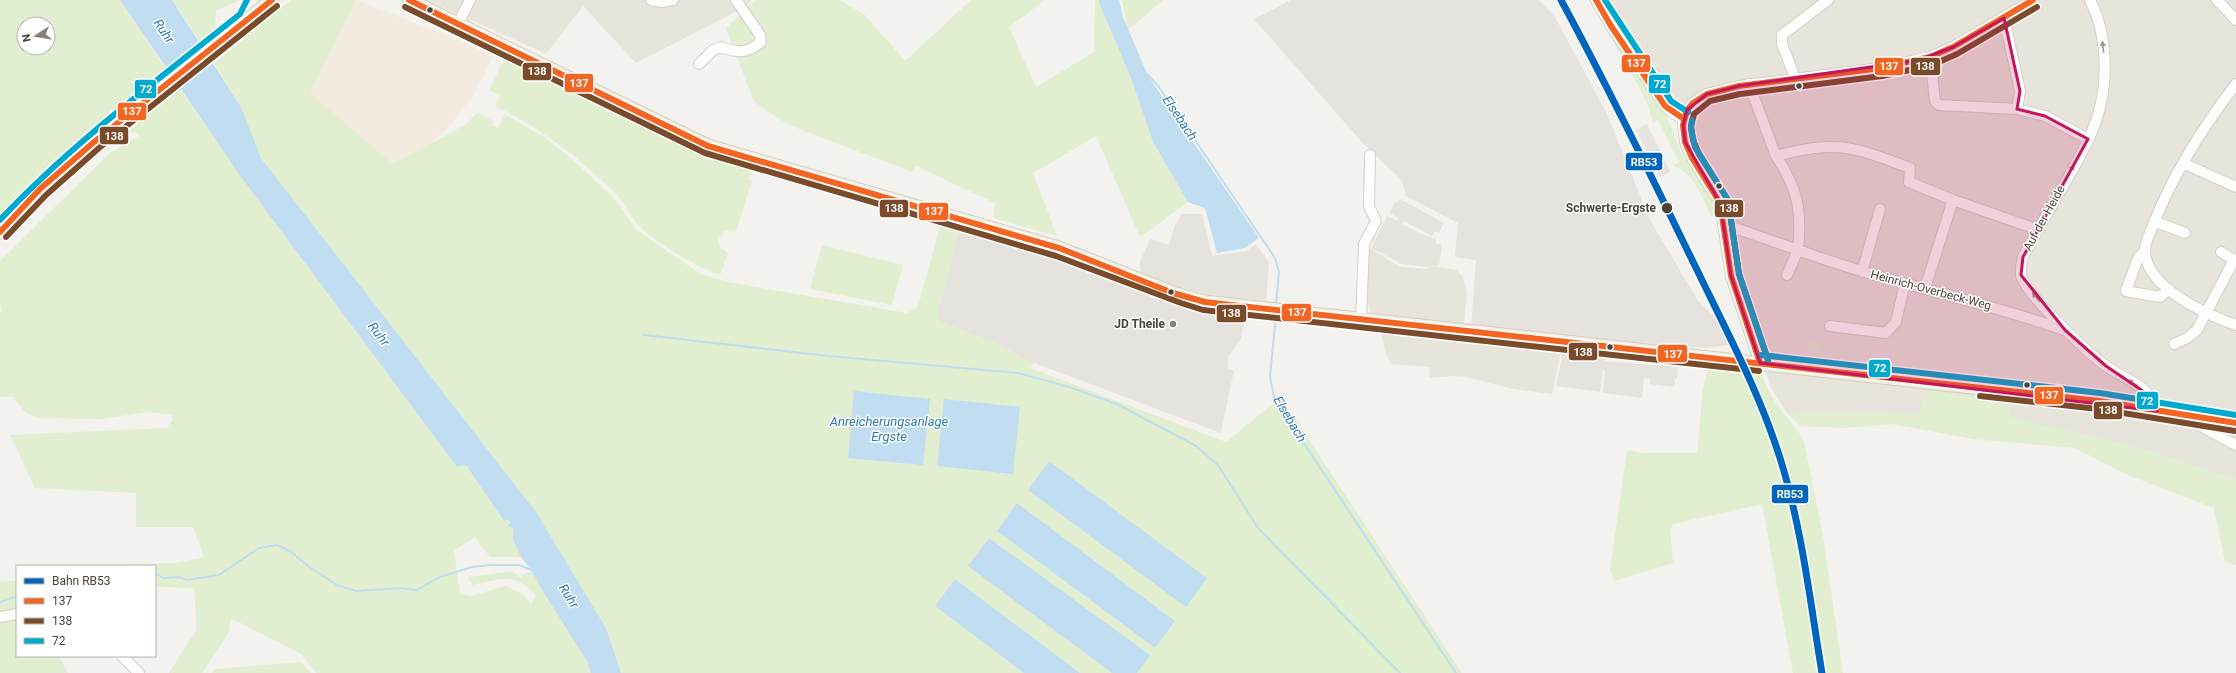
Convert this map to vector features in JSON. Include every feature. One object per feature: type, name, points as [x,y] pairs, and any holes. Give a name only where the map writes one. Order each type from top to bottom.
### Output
[{"type":"main road","points":[[246,19],[256,0]]},
{"type":"main road","points":[[0,232],[40,189],[150,97],[246,19],[272,0]]},
{"type":"main road","points":[[409,0],[708,146],[1059,248],[1184,296],[1205,302],[2062,397],[2236,423]]},
{"type":"street","points":[[458,24],[470,0]]},
{"type":"street","points":[[651,0],[662,2],[673,0]]},
{"type":"street","points":[[699,64],[713,50],[721,47],[737,53],[746,52],[761,42],[760,34],[736,0]]},
{"type":"street","points":[[1596,0],[1615,32],[1665,106],[1674,114],[1684,119]]},
{"type":"street","points":[[1795,78],[1782,44],[1782,35],[1828,0]]},
{"type":"street","points":[[1760,364],[1731,276],[1725,226],[1720,203],[1688,150],[1683,130],[1684,119],[1688,110],[1699,98],[1718,91],[1749,84],[1881,68],[1930,57],[1953,47],[2033,0]]},
{"type":"street","name":"Auf der Heide","points":[[2090,0],[2101,29],[2105,61],[2101,95],[2088,139],[2036,229],[2023,256],[2021,274],[2031,290],[2065,330],[2106,366],[2153,398],[2157,411]]},
{"type":"street","points":[[2217,0],[2236,20]]},
{"type":"street","points":[[2004,18],[2020,91],[2017,110]]},
{"type":"street","points":[[1930,57],[1936,101],[1939,105],[2017,110],[2045,116],[2088,139]]},
{"type":"street","points":[[1749,84],[1776,156],[1783,166],[1800,208],[1798,250],[1787,275]]},
{"type":"street","points":[[2169,289],[2160,297],[2126,292],[2138,258],[2145,251],[2154,221],[2182,163],[2205,124],[2236,84]]},
{"type":"street","points":[[1776,156],[1820,146],[1853,148],[1910,168],[1909,182],[1953,200],[2036,229]]},
{"type":"street","points":[[1361,320],[1364,244],[1376,221],[1369,206],[1370,155]]},
{"type":"street","points":[[2182,163],[2236,186]]},
{"type":"street","points":[[1925,288],[1953,200]]},
{"type":"street","points":[[1862,272],[1880,209]]},
{"type":"street","points":[[2154,221],[2185,233]]},
{"type":"street","name":"Heinrich-Overbeck-Weg","points":[[1735,228],[1862,272],[2024,316],[2065,330]]},
{"type":"street","points":[[2145,251],[2148,263],[2156,277],[2169,289],[2205,313],[2236,325]]},
{"type":"street","points":[[2174,344],[2187,338],[2197,330],[2235,260],[2221,252]]},
{"type":"street","points":[[1830,326],[1886,333],[1896,322],[1905,283]]},
{"type":"street","points":[[2199,417],[2201,426],[2236,445]]},
{"type":"street","points":[[0,617],[16,614]]},
{"type":"street","points":[[123,657],[139,673]]},
{"type":"highlighted area","points":[[2004,18],[2020,91],[2017,109],[2045,116],[2088,139],[2023,257],[2021,275],[2065,330],[2106,366],[2153,398],[2157,411],[1760,363],[1731,276],[1720,203],[1685,142],[1683,125],[1687,110],[1707,94],[1739,86],[1919,60],[1953,47]]},
{"type":"shaded area","points":[[356,0],[464,42],[493,57],[474,94],[448,128],[427,146],[393,164],[310,93]]},
{"type":"shaded area","points":[[427,0],[753,0],[745,7],[636,63],[583,6],[546,54]]},
{"type":"shaded area","points":[[1291,0],[1539,0],[1555,17],[1607,114],[1650,220],[1698,301],[1719,321],[1730,345],[1705,348],[1471,329],[1476,260],[1455,257],[1458,223],[1406,196],[1402,181],[1360,140],[1254,19]]},
{"type":"shaded area","points":[[1606,0],[2236,0],[2236,480],[2140,448],[2011,418],[2005,401],[1926,391],[1919,414],[1787,413],[1770,386],[1765,369],[1761,341],[1744,293],[1727,206],[1713,177],[1697,158],[1689,141],[1688,127],[1678,106],[1615,20]]},
{"type":"shaded area","points":[[1647,124],[1670,172],[1660,177],[1636,130]]},
{"type":"shaded area","points":[[1400,199],[1444,223],[1439,233],[1435,231],[1432,236],[1404,221],[1402,224],[1421,234],[1436,239],[1436,244],[1442,245],[1439,266],[1429,265],[1428,267],[1402,264],[1371,248],[1387,216],[1397,221],[1399,218],[1389,213],[1395,202],[1397,203]]},
{"type":"shaded area","points":[[1181,214],[1202,214],[1212,256],[1246,251],[1256,244],[1269,262],[1266,301],[1211,295],[1140,276],[1140,262],[1150,239],[1169,245],[1174,228]]},
{"type":"shaded area","points":[[959,229],[1051,259],[1053,253],[1192,307],[1196,311],[1245,316],[1241,338],[1228,357],[1228,370],[1234,370],[1221,433],[1024,359],[1000,345],[941,322],[937,315]]},
{"type":"shaded area","points":[[1368,247],[1400,267],[1428,269],[1429,265],[1456,270],[1463,277],[1467,293],[1462,340],[1561,351],[1552,394],[1513,389],[1466,377],[1453,376],[1429,378],[1430,367],[1391,364],[1385,351],[1381,332],[1369,307],[1366,286]]},
{"type":"shaded area","points":[[1563,351],[1604,356],[1604,361],[1678,367],[1677,379],[1675,379],[1674,387],[1650,384],[1650,379],[1644,378],[1642,398],[1603,393],[1605,372],[1603,369],[1600,392],[1556,386]]},
{"type":"green space","points":[[0,0],[120,0],[169,74],[61,163],[0,220]]},
{"type":"green space","points":[[172,0],[240,0],[216,11],[215,28],[200,41]]},
{"type":"green space","points":[[291,0],[356,0],[310,93],[393,164],[466,124],[477,113],[493,121],[492,125],[498,128],[505,114],[550,141],[575,162],[611,195],[637,230],[700,274],[727,282],[907,313],[918,307],[940,226],[959,229],[937,315],[941,322],[1000,345],[1034,363],[1030,368],[1226,442],[1281,397],[1462,673],[1137,673],[1150,655],[989,538],[969,566],[1112,673],[1080,673],[955,579],[935,606],[1024,673],[621,673],[606,628],[536,512],[261,158],[241,107],[214,63]],"holes":[[[1049,461],[1207,578],[1186,606],[1028,490]],[[1017,503],[1175,621],[1155,648],[997,531]]]},
{"type":"green space","points":[[756,0],[839,0],[865,15],[905,61],[971,0],[1045,0],[1009,27],[1036,87],[1094,52],[1095,0],[1098,0],[1131,78],[1153,142],[1188,202],[1140,237],[1096,136],[1033,173],[1057,236],[993,218],[995,203],[916,166],[912,172],[789,125],[754,102],[726,28]]},
{"type":"green space","points":[[1122,0],[1163,0],[1128,30]]},
{"type":"green space","points":[[1604,21],[1662,108],[1687,162],[1704,185],[1713,202],[1716,210],[1716,217],[1711,216],[1698,187],[1688,175],[1675,167],[1674,165],[1679,162],[1658,120],[1653,123],[1648,105],[1602,22]]},
{"type":"green space","points":[[1618,24],[1678,106],[1669,105],[1615,26]]},
{"type":"green space","points":[[509,59],[656,133],[707,154],[752,168],[749,179],[752,180],[736,232],[725,231],[718,240],[720,247],[728,253],[720,275],[690,261],[656,240],[640,227],[617,195],[574,156],[544,134],[495,106],[500,95],[489,90],[501,65]]},
{"type":"green space","points":[[179,88],[241,177],[457,467],[466,464],[504,521],[507,519],[511,522],[510,527],[513,527],[513,540],[521,557],[490,557],[475,537],[454,551],[460,594],[471,596],[505,586],[524,595],[532,604],[535,595],[528,587],[514,580],[506,579],[472,585],[468,577],[512,571],[521,578],[524,574],[532,571],[542,590],[587,661],[591,673],[317,673],[301,654],[231,618],[229,632],[202,673],[169,673],[197,629],[194,588],[156,587],[156,565],[104,565],[176,563],[204,557],[193,527],[136,527],[136,493],[35,488],[10,435],[167,428],[173,419],[171,415],[149,412],[102,419],[38,418],[26,413],[13,397],[0,397],[0,315],[2,309],[0,303],[0,261],[110,153],[139,136],[136,132],[127,133]]},
{"type":"green space","points":[[822,245],[903,265],[892,305],[810,289]]},
{"type":"green space","points":[[1808,340],[1821,344],[1818,353],[1805,349]]},
{"type":"green space","points":[[1545,346],[1603,352],[1607,360],[1604,361],[1604,356],[1544,348]]},
{"type":"green space","points":[[1709,365],[1741,367],[1758,403],[1775,449],[1786,492],[1819,673],[1793,673],[1762,504],[1673,524],[1670,530],[1673,563],[1614,581],[1610,570],[1627,450],[1643,453],[1697,453],[1703,389]]},
{"type":"green space","points":[[1748,369],[1760,370],[1776,403],[1804,441],[1823,536],[1843,673],[1826,673],[1799,516],[1769,417]]},
{"type":"green space","points":[[1926,390],[2005,401],[2012,418],[2140,448],[2236,480],[2236,565],[2225,562],[2214,508],[2128,475],[2075,448],[1973,439],[1892,424],[1845,428],[1800,426],[1787,413],[1919,414]]},
{"type":"green space","points":[[16,580],[16,609],[0,612],[0,582]]},
{"type":"green space","points":[[16,617],[16,657],[60,657],[68,673],[0,673],[0,620]]},
{"type":"green space","points":[[301,662],[311,673],[212,673],[215,669]]},
{"type":"water","name":"Ruhr","points":[[120,0],[172,0],[241,107],[261,158],[536,512],[606,628],[621,673],[591,673],[587,661],[542,590],[532,571],[521,557],[513,540],[513,528],[508,526],[511,522],[507,519],[504,521],[466,465],[457,467],[241,177]]},
{"type":"water","points":[[1098,0],[1119,0],[1123,17],[1148,76],[1259,238],[1245,248],[1217,253],[1205,208],[1188,202],[1153,142],[1131,78]]},
{"type":"water","name":"Anreicherungsanlage Ergste","points":[[854,391],[930,399],[923,465],[848,458]]},
{"type":"water","points":[[944,399],[1020,407],[1013,474],[937,466]]},
{"type":"water","points":[[1049,461],[1207,578],[1186,607],[1028,490]]},
{"type":"water","points":[[1017,503],[1175,621],[1155,648],[997,531]]},
{"type":"water","points":[[989,538],[1150,655],[1137,673],[1112,673],[968,566]]},
{"type":"water","points":[[955,579],[1080,673],[1024,673],[935,606]]},
{"type":"waterway","name":"Elsebach","points":[[1147,74],[1159,87],[1275,258],[1279,272],[1276,304]]},
{"type":"waterway","name":"Elsebach","points":[[1276,315],[1270,376],[1274,398],[1456,673]]},
{"type":"waterway","points":[[644,335],[829,356],[1018,373],[1069,387],[1117,404],[1196,446],[1218,465],[1258,528],[1400,673]]},
{"type":"waterway","points":[[156,574],[163,578],[179,577],[187,580],[219,575],[259,548],[277,545],[290,551],[308,566],[337,585],[356,591],[401,588],[417,590],[440,577],[472,567],[519,565],[534,571]]},
{"type":"waterway","points":[[0,602],[16,596]]},
{"type":"rail line","name":"RB53","points":[[1561,0],[1597,68],[1732,342],[1753,387],[1772,434],[1788,484],[1800,538],[1822,673]]},
{"type":"transit line","name":"72","points":[[0,220],[86,138],[240,14],[247,0]]},
{"type":"transit line","name":"137","points":[[0,232],[40,189],[94,142],[272,0]]},
{"type":"transit line","name":"137","points":[[409,0],[708,146],[1059,248],[1173,293],[1205,302],[2099,401],[2236,423]]},
{"type":"transit line","name":"137","points":[[1596,0],[1611,26],[1665,106],[1684,119]]},
{"type":"transit line","name":"72","points":[[1605,0],[1671,101],[1688,112]]},
{"type":"transit line","name":"137","points":[[1760,363],[1731,276],[1720,203],[1692,158],[1685,142],[1683,125],[1687,110],[1693,103],[1707,94],[1739,86],[1881,68],[1930,57],[1953,47],[2033,0]]},
{"type":"transit line","name":"138","points":[[6,237],[46,195],[99,148],[277,6]]},
{"type":"transit line","name":"138","points":[[405,7],[705,153],[1056,256],[1203,310],[1759,371]]},
{"type":"transit line","name":"138","points":[[1768,360],[1739,274],[1728,200],[1699,154],[1693,140],[1691,126],[1694,114],[1710,101],[1740,94],[1882,76],[1932,65],[1957,54],[2037,7]]},
{"type":"transit line","name":"72","points":[[1692,120],[1691,129],[1695,147],[1728,200],[1739,274],[1768,360]]},
{"type":"transit line","name":"72","points":[[1761,355],[2100,393],[2236,415]]},
{"type":"transit line","name":"138","points":[[1980,396],[2098,409],[2235,431]]},
{"type":"place","name":"Schwerte-Ergste","points":[[1667,208]]},
{"type":"place","name":"JD Theile","points":[[1173,324]]}]
